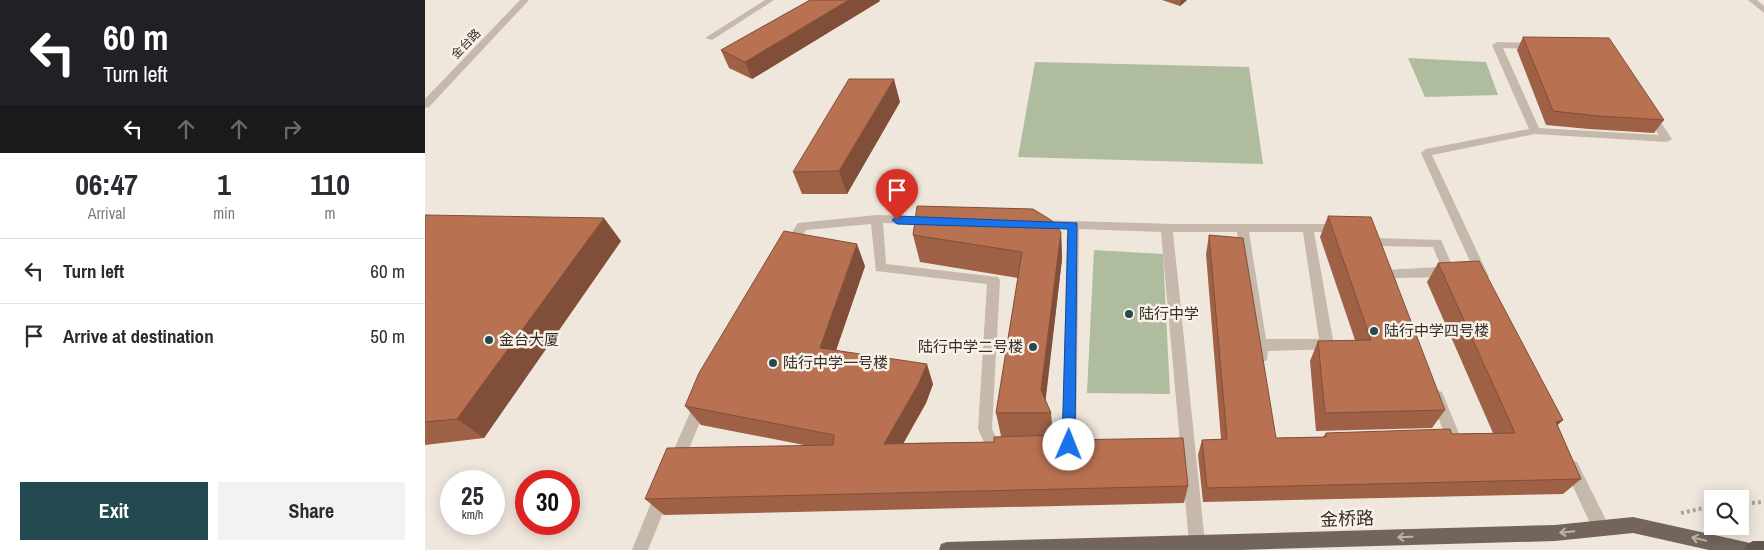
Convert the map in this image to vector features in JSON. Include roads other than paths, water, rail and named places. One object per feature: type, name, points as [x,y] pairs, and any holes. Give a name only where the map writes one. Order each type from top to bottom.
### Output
[{"type":"highway","points":[[1753,550],[1764,550]]},
{"type":"main road","name":"金桥路","points":[[947,550],[1545,533],[1633,525],[1746,550]]},
{"type":"street","name":"金台路","points":[[425,106],[525,0]]},
{"type":"street","points":[[1752,0],[1764,10]]},
{"type":"street","points":[[1535,131],[1497,45],[1546,46]]},
{"type":"street","points":[[1488,287],[1425,153],[1535,131],[1667,139],[1641,100]]},
{"type":"street","points":[[782,259],[802,226],[877,219],[946,221]]},
{"type":"street","points":[[877,219],[880,268],[994,280],[985,429],[993,446],[1012,446]]},
{"type":"street","points":[[1024,224],[1167,228],[1353,228]]},
{"type":"street","points":[[1069,445],[1073,225]]},
{"type":"street","points":[[1167,228],[1182,442],[1197,543]]},
{"type":"street","points":[[1242,228],[1265,374]]},
{"type":"street","points":[[1261,345],[1327,345],[1308,228]]},
{"type":"street","points":[[1372,228],[1398,300]]},
{"type":"street","points":[[1376,242],[1437,242],[1449,272],[1387,273]]},
{"type":"street","points":[[1431,382],[1453,436],[1433,437]]},
{"type":"street","points":[[640,550],[706,391]]},
{"type":"street","points":[[1567,457],[1601,528]]},
{"type":"lane","points":[[709,38],[770,0]]},
{"type":"place","name":"陆行中学","points":[[1129,314]]},
{"type":"place","name":"陆行中学四号楼","points":[[1374,331]]},
{"type":"place","name":"金台大厦","points":[[489,340]]},
{"type":"place","name":"陆行中学二号楼","points":[[1033,347]]},
{"type":"place","name":"陆行中学一号楼","points":[[773,363]]}]
